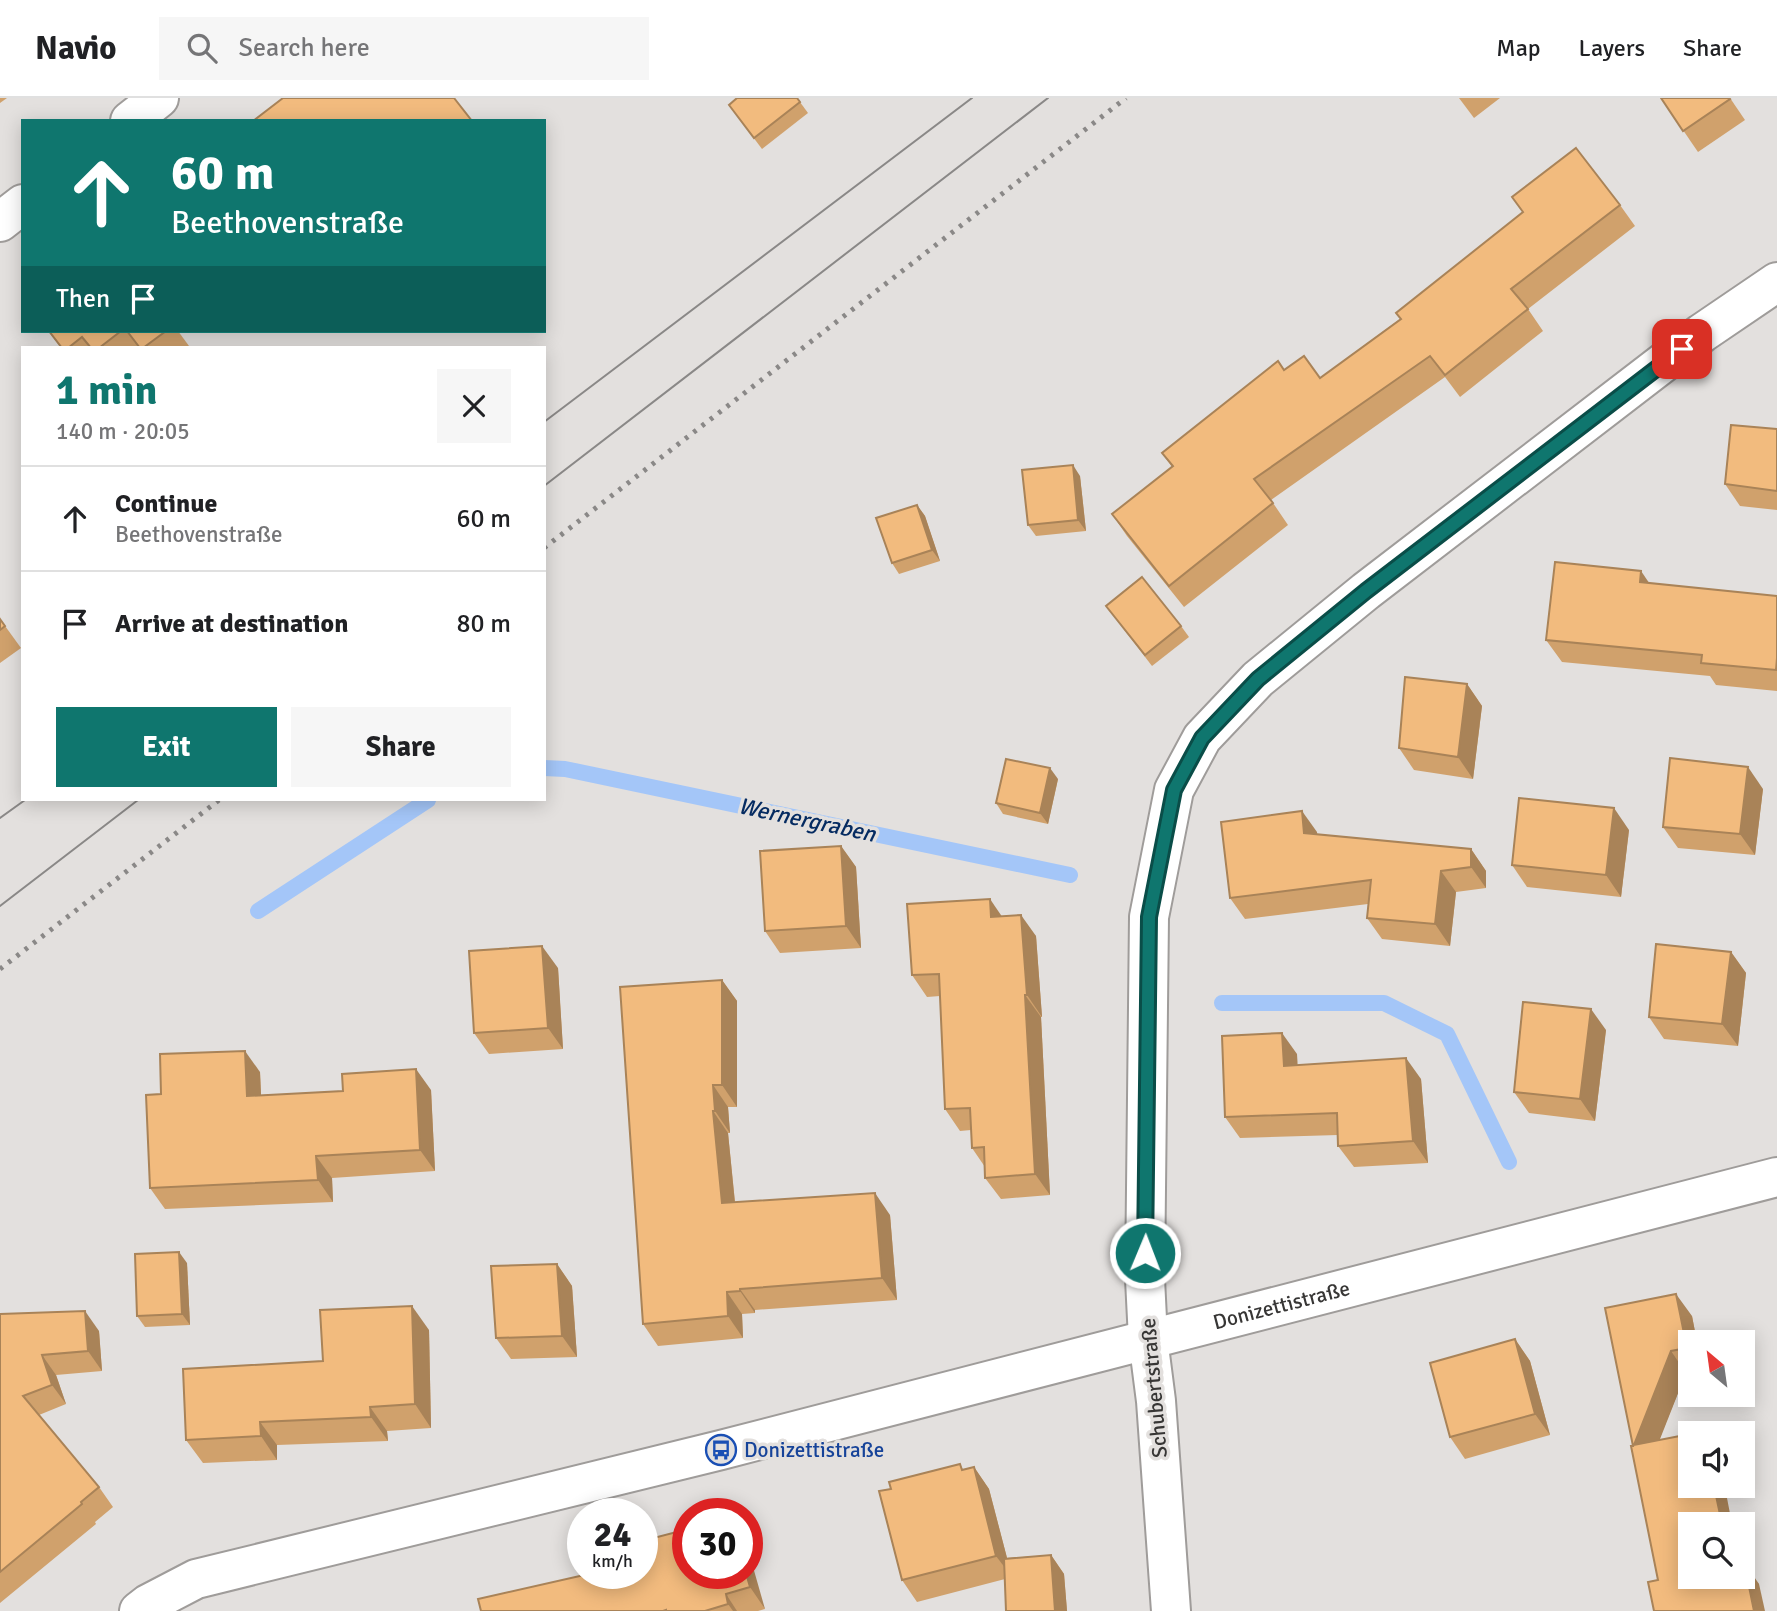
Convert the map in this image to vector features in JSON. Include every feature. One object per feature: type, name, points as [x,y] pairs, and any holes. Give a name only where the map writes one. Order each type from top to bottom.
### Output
[{"type":"street","points":[[133,119],[159,98]]},
{"type":"street","points":[[0,222],[21,206]]},
{"type":"street","name":"Schubertstraße","points":[[1171,1611],[1157,1401],[1148,1339],[1145,1279],[1149,917],[1174,790],[1202,738],[1258,679],[1366,591],[1703,333],[1777,282]]},
{"type":"street","name":"Donizettistraße","points":[[139,1611],[196,1579],[656,1466],[1777,1177]]},
{"type":"building","points":[[283,98],[454,98],[470,119],[256,119]]},
{"type":"building","points":[[737,98],[797,98],[800,102],[754,138],[729,105]]},
{"type":"building","points":[[1661,98],[1729,98],[1730,99],[1683,131]]},
{"type":"building","points":[[1576,148],[1620,205],[1511,289],[1528,309],[1445,375],[1430,356],[1254,479],[1273,503],[1169,586],[1112,514],[1173,466],[1162,453],[1278,361],[1284,370],[1304,356],[1320,378],[1401,319],[1396,313],[1523,212],[1512,197]]},
{"type":"building","points":[[51,333],[118,333],[102,346],[89,346],[82,337],[71,346],[60,346]]},
{"type":"building","points":[[129,333],[163,333],[146,346],[138,346]]},
{"type":"building","points":[[1731,425],[1777,429],[1777,491],[1725,484]]},
{"type":"building","points":[[1073,465],[1078,520],[1028,525],[1022,470]]},
{"type":"building","points":[[917,505],[932,550],[892,563],[876,518]]},
{"type":"building","points":[[1555,562],[1641,571],[1640,582],[1777,596],[1776,670],[1701,663],[1702,655],[1546,640]]},
{"type":"building","points":[[1142,577],[1181,626],[1145,655],[1106,606]]},
{"type":"building","points":[[1405,677],[1467,684],[1458,757],[1399,748]]},
{"type":"building","points":[[1670,758],[1748,767],[1740,834],[1663,827]]},
{"type":"building","points":[[1006,759],[1050,768],[1040,813],[996,803]]},
{"type":"building","points":[[1519,798],[1614,808],[1606,875],[1512,865]]},
{"type":"building","points":[[1302,811],[1304,833],[1471,849],[1471,867],[1441,871],[1435,924],[1367,918],[1371,880],[1230,898],[1221,822]]},
{"type":"building","points":[[841,846],[846,926],[765,931],[760,851]]},
{"type":"building","points":[[990,899],[991,917],[1021,915],[1035,1174],[985,1178],[984,1147],[972,1148],[970,1108],[945,1109],[939,974],[912,975],[907,904]]},
{"type":"building","points":[[1656,944],[1731,952],[1722,1024],[1649,1017]]},
{"type":"building","points":[[542,946],[548,1028],[474,1033],[469,951]]},
{"type":"building","points":[[722,980],[722,1085],[713,1085],[713,1111],[722,1203],[875,1193],[882,1278],[740,1289],[727,1292],[728,1316],[643,1324],[620,987]]},
{"type":"building","points":[[1523,1002],[1591,1009],[1580,1099],[1514,1092]]},
{"type":"building","points":[[1282,1033],[1284,1066],[1406,1058],[1413,1141],[1338,1146],[1337,1113],[1225,1117],[1222,1036]]},
{"type":"building","points":[[245,1051],[247,1096],[343,1091],[342,1074],[416,1069],[420,1150],[316,1156],[318,1180],[150,1188],[146,1095],[161,1094],[160,1054]]},
{"type":"building","points":[[179,1252],[182,1314],[137,1316],[135,1254]]},
{"type":"building","points":[[557,1264],[562,1336],[496,1338],[491,1266]]},
{"type":"building","points":[[1676,1294],[1683,1330],[1678,1330],[1678,1350],[1671,1351],[1634,1445],[1678,1436],[1678,1498],[1717,1498],[1719,1512],[1678,1512],[1678,1589],[1750,1589],[1754,1611],[1654,1611],[1648,1582],[1658,1580],[1605,1308]]},
{"type":"building","points":[[412,1306],[415,1404],[370,1407],[371,1417],[260,1422],[261,1436],[186,1440],[183,1369],[323,1361],[320,1310]]},
{"type":"building","points":[[85,1311],[88,1351],[42,1355],[52,1385],[23,1396],[99,1487],[0,1572],[0,1314]]},
{"type":"building","points":[[1515,1339],[1535,1414],[1450,1437],[1430,1363]]},
{"type":"building","points":[[960,1464],[962,1470],[974,1467],[996,1556],[902,1580],[879,1491],[891,1489],[889,1482]]},
{"type":"building","points":[[672,1533],[672,1589],[743,1589],[726,1594],[728,1604],[705,1611],[481,1611],[478,1599],[567,1579],[567,1589],[658,1589],[658,1537]]},
{"type":"building","points":[[1051,1555],[1055,1611],[1006,1611],[1004,1559]]},
{"type":"waterway","name":"Wernergraben","points":[[546,768],[565,769],[1070,875]]},
{"type":"waterway","name":"Wernergraben","points":[[258,911],[426,801]]},
{"type":"waterway","name":"Wernergraben","points":[[1222,1003],[1384,1003],[1447,1034],[1509,1162]]},
{"type":"tram line","points":[[546,420],[972,98]]},
{"type":"tram line","points":[[546,484],[1048,98]]},
{"type":"tram line","points":[[0,818],[24,801]]},
{"type":"tram line","points":[[0,906],[137,801]]},
{"type":"railway","points":[[546,546],[1126,98]]},
{"type":"railway","points":[[0,969],[218,801]]},
{"type":"place","name":"Donizettistraße","points":[[721,1450]]},
{"type":"route","points":[[1145,1253],[1149,917],[1174,790],[1202,738],[1258,679],[1366,591],[1682,349]]}]
